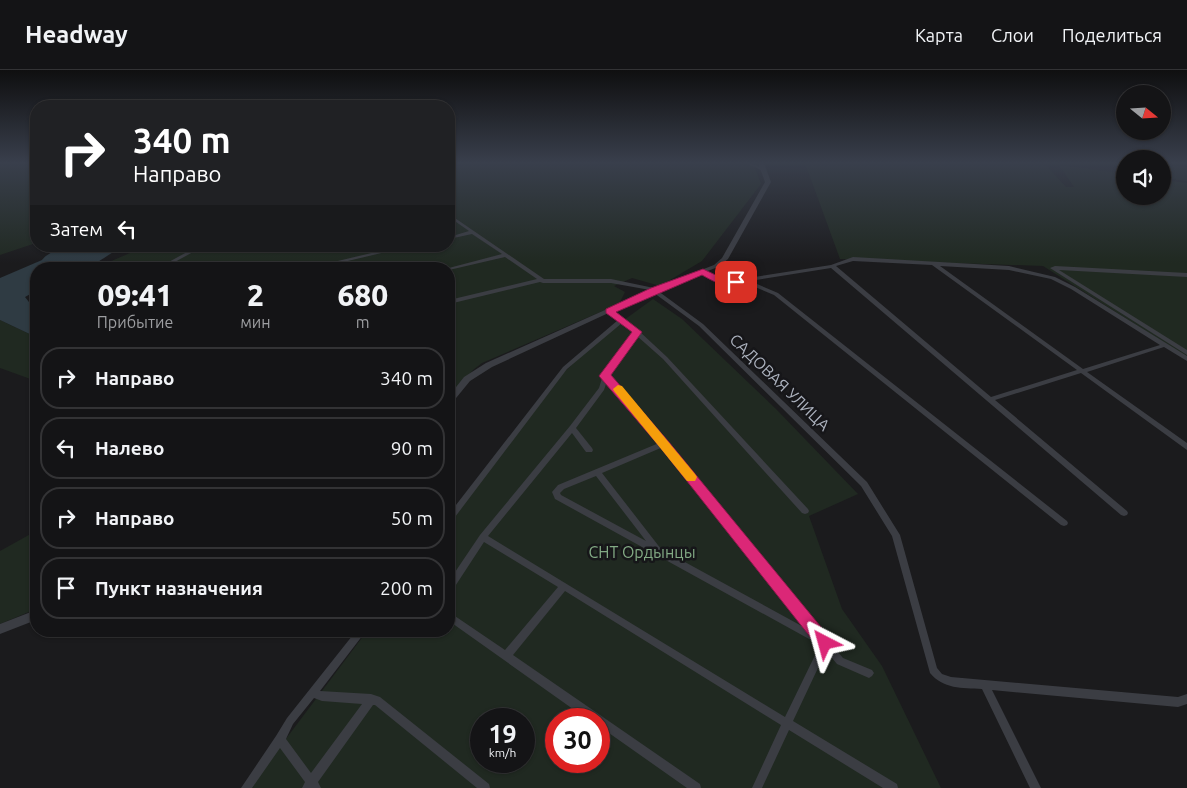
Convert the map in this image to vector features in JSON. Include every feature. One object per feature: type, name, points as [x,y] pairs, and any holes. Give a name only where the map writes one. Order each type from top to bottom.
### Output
[{"type":"street","points":[[455,393],[477,371],[654,290],[716,266],[729,253],[760,197]]},
{"type":"street","points":[[455,219],[543,282],[610,281],[654,290]]},
{"type":"street","points":[[455,236],[473,232]]},
{"type":"street","points":[[171,262],[191,252]]},
{"type":"street","points":[[337,262],[382,252]]},
{"type":"street","points":[[455,267],[505,255]]},
{"type":"street","points":[[703,271],[723,282],[832,266],[853,260],[1010,268],[1053,278],[1073,288],[1187,359]]},
{"type":"street","points":[[934,264],[1187,447]]},
{"type":"street","points":[[832,266],[1124,513]]},
{"type":"street","points":[[1187,275],[1053,268],[1187,353]]},
{"type":"street","points":[[455,301],[540,280]]},
{"type":"street","points":[[744,280],[776,294],[1064,524]]},
{"type":"street","name":"САДОВАЯ УЛИЦА","points":[[654,290],[701,325],[864,484],[896,535],[933,670],[939,677],[951,682],[985,686],[1178,702],[1187,699]]},
{"type":"street","points":[[610,311],[638,332],[665,358],[806,511]]},
{"type":"street","points":[[455,511],[565,368],[621,321]]},
{"type":"street","points":[[455,579],[483,537],[572,428],[602,388],[605,376],[638,332]]},
{"type":"street","points":[[990,400],[1165,345]]},
{"type":"street","points":[[605,376],[615,385],[664,444],[840,661],[869,673]]},
{"type":"street","points":[[572,428],[589,450]]},
{"type":"street","points":[[664,444],[561,487],[556,492],[558,497],[825,643]]},
{"type":"street","points":[[597,472],[661,554]]},
{"type":"street","points":[[483,537],[893,788]]},
{"type":"street","points":[[506,656],[564,586]]},
{"type":"street","points":[[0,629],[30,617]]},
{"type":"street","points":[[455,620],[581,708]]},
{"type":"street","points":[[246,788],[280,740],[290,721],[357,637]]},
{"type":"street","points":[[757,788],[825,643]]},
{"type":"street","points":[[985,686],[1036,788]]},
{"type":"street","points":[[314,693],[322,696],[377,700],[485,788]]},
{"type":"street","points":[[280,740],[312,786],[370,699]]},
{"type":"street","points":[[610,728],[696,788]]},
{"type":"green space","points":[[0,197],[30,197],[30,245],[0,255]]},
{"type":"green space","points":[[455,197],[751,197],[702,261],[660,286],[632,278],[614,286],[625,292],[619,304],[482,363],[473,370],[455,392],[455,262],[109,262],[132,252],[455,252]]},
{"type":"green space","points":[[817,197],[1116,197],[1116,205],[1171,205],[1171,197],[1187,197],[1187,357],[1043,266],[840,259]]},
{"type":"green space","name":"СНТ Ордынцы","points":[[653,299],[682,319],[776,409],[858,494],[809,516],[842,609],[882,666],[941,788],[249,788],[362,637],[455,637],[455,515],[559,377],[602,336]]},
{"type":"green space","points":[[0,320],[30,334],[30,379],[0,368]]},
{"type":"green space","points":[[30,534],[30,612],[0,624],[0,551]]},
{"type":"shaded area","points":[[113,252],[97,262],[37,262],[51,253]]},
{"type":"shaded area","points":[[30,265],[30,294],[25,297],[30,303],[30,334],[0,320],[0,278]]},
{"type":"slow traffic","points":[[618,389],[691,477]]},
{"type":"route","points":[[736,282],[723,282],[703,271],[654,290],[610,311],[638,332],[605,376],[615,385],[664,444],[825,643]]}]
